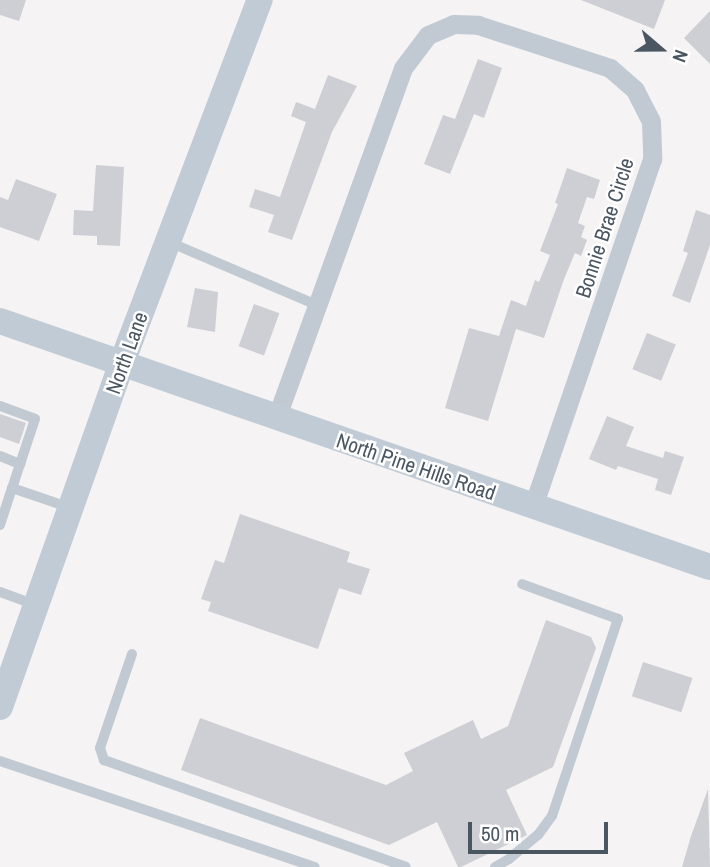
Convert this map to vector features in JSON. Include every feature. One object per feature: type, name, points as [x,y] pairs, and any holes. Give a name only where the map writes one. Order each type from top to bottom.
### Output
[{"type":"street","name":"North Lane","points":[[0,707],[121,365],[260,0]]},
{"type":"street","name":"Bonnie Brae Circle","points":[[276,419],[403,68],[428,34],[454,24],[478,25],[610,68],[635,90],[651,121],[652,159],[533,507]]},
{"type":"street","name":"North Pine Hills Road","points":[[0,321],[276,419],[710,567]]},
{"type":"lane","points":[[169,241],[317,305]]},
{"type":"lane","points":[[0,406],[35,419],[0,526]]},
{"type":"lane","points":[[0,456],[20,464]]},
{"type":"lane","points":[[12,488],[71,508]]},
{"type":"lane","points":[[495,867],[538,835],[552,816],[618,619],[522,584]]},
{"type":"lane","points":[[0,592],[37,605]]},
{"type":"lane","points":[[132,654],[100,748],[104,760],[406,867]]},
{"type":"lane","points":[[0,761],[314,867]]},
{"type":"building","points":[[0,0],[26,0],[19,21],[0,15]]},
{"type":"building","points":[[581,0],[665,0],[654,29]]},
{"type":"building","points":[[710,11],[710,64],[684,38]]},
{"type":"building","points":[[478,59],[502,68],[484,118],[474,114],[450,174],[424,164],[443,115],[455,119]]},
{"type":"building","points":[[328,75],[357,86],[332,132],[292,240],[268,232],[274,215],[249,207],[255,189],[280,197],[306,122],[291,116],[296,102],[315,109]]},
{"type":"building","points":[[96,165],[124,167],[120,246],[97,245],[97,236],[73,235],[74,210],[93,211]]},
{"type":"building","points":[[567,168],[600,180],[594,199],[587,197],[578,223],[585,226],[581,237],[587,240],[581,256],[575,253],[544,338],[516,329],[488,421],[445,408],[469,328],[499,336],[511,300],[526,306],[535,280],[539,282],[550,255],[540,251],[558,204],[555,203]]},
{"type":"building","points":[[16,179],[57,194],[39,241],[0,227],[0,197],[8,200]]},
{"type":"building","points":[[696,210],[710,215],[710,245],[690,303],[672,296],[688,253],[683,251]]},
{"type":"building","points":[[195,288],[218,292],[215,332],[187,327]]},
{"type":"building","points":[[254,304],[279,313],[264,356],[239,346]]},
{"type":"building","points":[[647,333],[676,345],[661,381],[632,369]]},
{"type":"building","points":[[0,414],[26,423],[19,444],[0,437]]},
{"type":"building","points":[[607,416],[634,427],[626,446],[663,458],[665,451],[684,457],[671,495],[655,490],[658,479],[618,466],[616,470],[589,459]]},
{"type":"building","points":[[240,514],[350,552],[347,562],[370,569],[361,595],[339,588],[318,649],[208,611],[211,602],[201,599],[215,560],[224,563]]},
{"type":"building","points":[[546,620],[591,637],[596,648],[553,767],[506,790],[527,835],[461,867],[458,867],[437,822],[389,845],[181,770],[200,718],[386,785],[413,771],[404,753],[473,720],[481,739],[508,726]]},
{"type":"building","points":[[643,662],[692,678],[681,712],[632,696]]},
{"type":"building","points":[[708,789],[710,867],[682,867],[691,836]]}]
